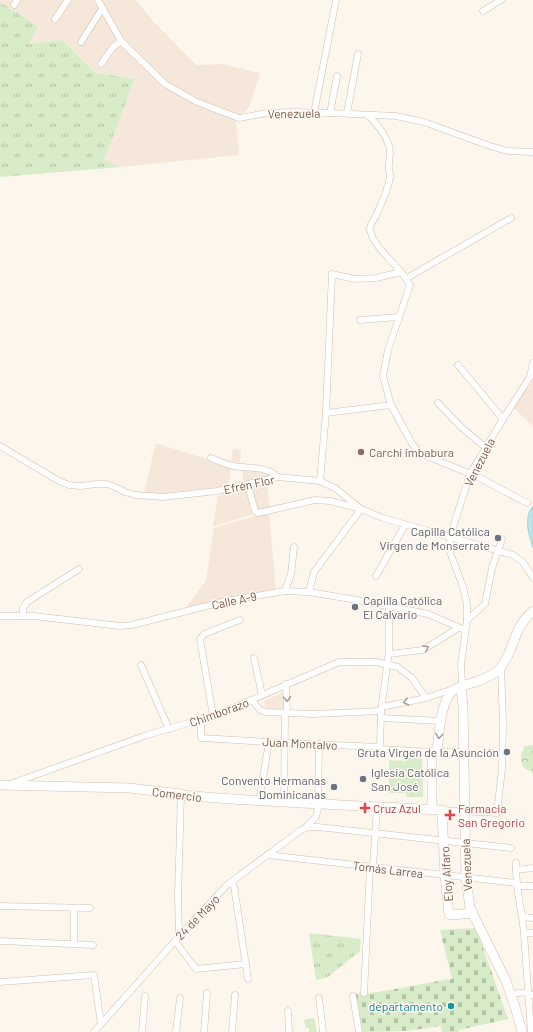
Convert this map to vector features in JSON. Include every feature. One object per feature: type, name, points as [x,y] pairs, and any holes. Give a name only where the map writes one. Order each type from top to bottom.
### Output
[{"type":"street","points":[[55,19],[68,0]]},
{"type":"street","name":"Venezuela","points":[[98,0],[121,41],[165,84],[197,102],[239,118],[267,113],[314,112],[347,113],[369,116],[396,116],[424,122],[507,151],[533,152]]},
{"type":"street","points":[[314,112],[336,0]]},
{"type":"street","points":[[482,11],[501,0]]},
{"type":"street","points":[[82,42],[102,8]]},
{"type":"street","points":[[101,64],[113,47],[121,41]]},
{"type":"street","points":[[347,113],[358,54]]},
{"type":"street","points":[[330,113],[337,76]]},
{"type":"street","points":[[369,116],[383,132],[388,142],[390,152],[388,168],[390,176],[388,185],[375,219],[370,224],[370,229],[379,246],[406,278],[410,285],[388,350],[383,376],[391,405],[411,442],[418,451],[510,493],[527,503]]},
{"type":"street","points":[[406,278],[512,218]]},
{"type":"street","points":[[320,481],[326,413],[332,274],[355,279],[376,278],[401,272]]},
{"type":"street","points":[[360,320],[399,317]]},
{"type":"street","name":"Venezuela","points":[[522,1032],[511,994],[469,903],[464,842],[463,706],[460,687],[461,664],[467,620],[467,598],[450,552],[449,542],[470,474],[530,377],[533,363]]},
{"type":"street","points":[[458,365],[503,420]]},
{"type":"street","points":[[438,403],[486,448]]},
{"type":"street","points":[[326,413],[391,405]]},
{"type":"street","name":"Efrén Flor","points":[[0,446],[59,481],[69,485],[81,486],[107,484],[135,495],[163,497],[217,491],[278,477],[320,481],[335,488],[361,509],[383,518],[498,550],[518,558],[527,566],[533,578]]},
{"type":"street","points":[[212,458],[234,466],[254,467],[266,470],[272,472],[278,477]]},
{"type":"street","points":[[248,485],[255,511],[258,513],[315,500],[330,501],[361,509],[314,572],[309,592]]},
{"type":"street","points":[[376,576],[405,525]]},
{"type":"street","points":[[467,620],[485,604],[492,568],[502,539]]},
{"type":"street","points":[[285,591],[291,574],[294,547]]},
{"type":"street","points":[[23,616],[24,608],[27,602],[79,569]]},
{"type":"street","name":"Calle A-9","points":[[0,616],[23,616],[126,626],[226,601],[285,591],[309,592],[428,614],[449,623],[456,629],[465,630]]},
{"type":"street","points":[[380,748],[381,718],[389,653],[389,607]]},
{"type":"street","points":[[252,700],[263,712],[320,713],[382,709],[426,698],[489,676],[501,667],[518,629],[524,619],[533,612]]},
{"type":"street","points":[[213,716],[200,639],[204,634],[240,620]]},
{"type":"street","points":[[376,662],[384,658],[389,653],[423,650],[456,629]]},
{"type":"street","points":[[254,658],[262,695]]},
{"type":"street","name":"Chimborazo","points":[[0,785],[16,782],[169,728],[213,716],[339,662],[376,662],[398,667],[408,674],[426,698]]},
{"type":"street","points":[[141,666],[169,728]]},
{"type":"street","name":"Comercio","points":[[0,785],[129,788],[181,795],[259,802],[377,806],[497,813],[502,769],[503,724],[501,667]]},
{"type":"street","points":[[284,803],[286,684]]},
{"type":"street","points":[[432,810],[434,752],[441,721],[450,693],[460,687]]},
{"type":"street","points":[[381,718],[441,721]]},
{"type":"street","name":"Juan Montalvo","points":[[201,720],[201,738],[434,752],[463,752]]},
{"type":"street","points":[[259,802],[269,742]]},
{"type":"street","points":[[318,827],[319,744]]},
{"type":"street","points":[[36,786],[34,780],[37,774]]},
{"type":"street","points":[[181,795],[176,938],[196,969],[246,964]]},
{"type":"street","points":[[302,830],[316,817],[318,804]]},
{"type":"street","points":[[364,993],[371,867],[377,806]]},
{"type":"street","name":"Eloy Alfaro","points":[[442,810],[445,876],[449,914],[472,912]]},
{"type":"street","name":"24 de Mayo","points":[[94,1032],[176,938],[231,882],[302,830],[309,827],[318,827],[511,848]]},
{"type":"street","points":[[275,849],[281,857]]},
{"type":"street","name":"Tomás Larrea","points":[[267,855],[533,886]]},
{"type":"street","points":[[530,1032],[530,994],[523,917],[516,867],[533,868]]},
{"type":"street","points":[[231,882],[234,886],[248,980]]},
{"type":"street","points":[[0,906],[90,908]]},
{"type":"street","points":[[74,908],[74,944]]},
{"type":"street","points":[[523,917],[533,918]]},
{"type":"street","points":[[524,933],[533,933]]},
{"type":"street","points":[[0,941],[93,945]]},
{"type":"street","points":[[0,982],[94,975],[100,1024]]},
{"type":"street","points":[[204,1032],[206,993]]},
{"type":"street","points":[[511,994],[530,994]]},
{"type":"street","points":[[232,1032],[235,995]]},
{"type":"street","points":[[142,1032],[145,996]]},
{"type":"street","points":[[353,996],[359,1032]]},
{"type":"street","points":[[176,1032],[180,998]]},
{"type":"street","points":[[319,998],[323,1032]]},
{"type":"street","points":[[288,1011],[289,1032]]},
{"type":"shaded area","points":[[0,0],[136,0],[153,21],[196,65],[223,64],[260,73],[249,107],[236,120],[239,155],[121,167],[104,160],[135,79],[96,73],[63,40],[29,44],[38,26],[0,2]]},
{"type":"shaded area","points":[[533,381],[533,427],[513,407]]},
{"type":"shaded area","points":[[156,443],[231,467],[229,486],[210,491],[172,494],[144,493]]},
{"type":"shaded area","points":[[233,449],[241,450],[240,463],[231,462]]},
{"type":"shaded area","points":[[243,468],[258,469],[270,475],[243,483]]},
{"type":"shaded area","points":[[267,483],[270,509],[257,513],[251,486]]},
{"type":"shaded area","points":[[246,488],[252,515],[213,526],[218,496]]},
{"type":"shaded area","points":[[269,512],[276,590],[185,609],[206,581],[214,528]]},
{"type":"shaded area","points":[[284,692],[285,708],[269,710],[265,708],[264,701]]},
{"type":"green space","points":[[0,2],[38,26],[29,44],[63,40],[96,73],[135,79],[104,160],[121,167],[0,177]]},
{"type":"green space","points":[[533,745],[533,773],[524,768],[521,760],[525,746]]},
{"type":"green space","points":[[406,757],[422,757],[423,797],[407,797],[406,793],[389,793],[389,760],[405,761]]},
{"type":"green space","points":[[476,928],[508,1019],[459,1030],[459,1032],[442,1032],[441,1026],[408,1031],[362,1032],[355,994],[379,992],[452,979],[440,930]]},
{"type":"green space","points":[[309,933],[361,939],[360,951],[328,977],[316,980]]},
{"type":"green space","points":[[314,1018],[317,1032],[309,1032],[309,1028],[306,1028],[304,1020]]},
{"type":"water","points":[[533,506],[533,548],[528,527],[528,516]]},
{"type":"place","name":"Carchi imbabura","points":[[361,452]]},
{"type":"place","name":"Capilla Católica Virgen de Monserrate","points":[[498,538]]},
{"type":"place","name":"Capilla Católica El Calvario","points":[[355,607]]},
{"type":"place","name":"Gruta Virgen de la Asunción","points":[[507,752]]},
{"type":"place","name":"Iglesia Católica San José","points":[[363,779]]},
{"type":"place","name":"Convento Hermanas Dominicanas","points":[[334,787]]},
{"type":"place","name":"Cruz Azul","points":[[365,808]]},
{"type":"place","name":"Farmacia San Gregorio","points":[[450,815]]},
{"type":"place","name":"departamento","points":[[451,1006]]}]
